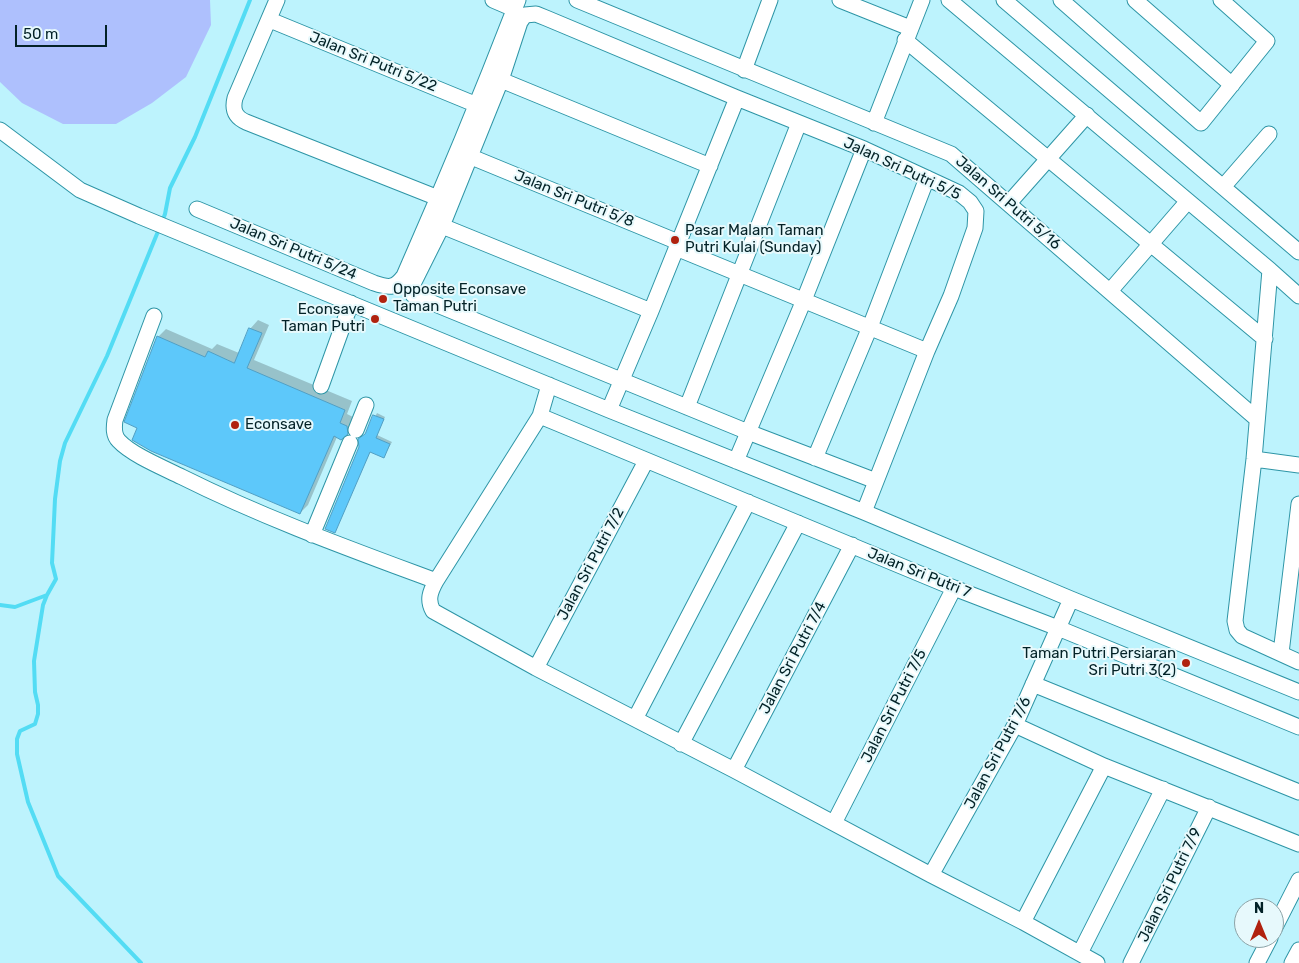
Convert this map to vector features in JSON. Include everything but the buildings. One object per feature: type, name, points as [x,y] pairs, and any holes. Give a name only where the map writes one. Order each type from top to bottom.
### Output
[{"type":"street","points":[[277,0],[235,98],[234,113],[239,119],[438,198],[519,8]]},
{"type":"street","name":"Jalan Sri Putri 5/5","points":[[493,0],[546,18],[864,149],[959,193],[970,202],[976,211],[975,228],[951,296],[927,351],[864,512]]},
{"type":"street","name":"Jalan Sri Putri 5/16","points":[[577,0],[950,154],[1257,419]]},
{"type":"street","points":[[744,70],[770,0]]},
{"type":"street","points":[[840,0],[908,34],[1048,159],[1265,339]]},
{"type":"street","points":[[874,123],[922,0]]},
{"type":"street","points":[[949,0],[1299,296]]},
{"type":"street","points":[[1061,0],[1201,122],[1267,41],[1221,0]]},
{"type":"street","points":[[1134,0],[1232,85]]},
{"type":"street","points":[[1011,2],[1299,252]]},
{"type":"street","points":[[519,8],[520,22],[501,80],[442,226],[411,288],[413,294],[621,381],[876,482]]},
{"type":"street","name":"Jalan Sri Putri 5/22","points":[[270,20],[477,105]]},
{"type":"street","points":[[501,80],[710,166]]},
{"type":"street","points":[[609,410],[652,311],[737,98]]},
{"type":"street","points":[[1009,203],[1087,115]]},
{"type":"street","points":[[687,407],[799,123]]},
{"type":"street","points":[[0,130],[80,190],[139,216],[1299,692]]},
{"type":"street","points":[[1223,187],[1269,134]]},
{"type":"street","points":[[736,461],[804,300],[864,149]]},
{"type":"street","name":"Jalan Sri Putri 5/8","points":[[469,156],[677,245],[739,274],[927,351]]},
{"type":"street","points":[[815,458],[870,327],[927,178]]},
{"type":"street","name":"Jalan Sri Putri 5/24","points":[[197,209],[374,282],[391,287],[398,284],[404,276],[438,198]]},
{"type":"street","points":[[1110,291],[1188,201]]},
{"type":"street","points":[[442,226],[652,311]]},
{"type":"street","points":[[1270,270],[1254,459],[1235,621],[1237,630],[1242,636],[1299,662]]},
{"type":"street","points":[[321,386],[351,303]]},
{"type":"street","points":[[154,316],[115,420],[114,431],[117,439],[150,461],[228,500],[312,535],[436,581]]},
{"type":"street","points":[[548,385],[540,416],[436,581],[430,595],[429,604],[433,611],[536,668],[734,770],[1097,963]]},
{"type":"street","points":[[312,535],[366,405]]},
{"type":"street","name":"Jalan Sri Putri 7","points":[[540,416],[954,588],[1058,628],[1299,727]]},
{"type":"street","points":[[1254,459],[1299,465]]},
{"type":"street","name":"Jalan Sri Putri 7/2","points":[[536,668],[646,461]]},
{"type":"street","points":[[635,719],[748,502]]},
{"type":"street","points":[[1281,654],[1299,504]]},
{"type":"street","points":[[681,744],[798,524]]},
{"type":"street","name":"Jalan Sri Putri 7/4","points":[[734,770],[852,546]]},
{"type":"street","name":"Jalan Sri Putri 7/5","points":[[834,823],[954,588]]},
{"type":"street","name":"Jalan Sri Putri 7/6","points":[[931,875],[1015,725],[1071,600]]},
{"type":"street","points":[[1033,684],[1299,792]]},
{"type":"street","points":[[1015,725],[1104,766],[1299,844]]},
{"type":"street","points":[[1023,922],[1104,766]]},
{"type":"street","points":[[1080,953],[1164,789]]},
{"type":"street","name":"Jalan Sri Putri 7/9","points":[[1131,963],[1209,807]]},
{"type":"street","points":[[1284,909],[1299,880]]},
{"type":"street","points":[[1257,963],[1265,948]]},
{"type":"street","points":[[1292,963],[1299,950]]},
{"type":"shaded area","points":[[0,0],[210,0],[211,25],[186,77],[152,103],[116,124],[63,124],[22,103],[0,82]]},
{"type":"waterway","points":[[162,222],[170,188],[195,137],[250,0]]},
{"type":"waterway","points":[[141,963],[58,876],[28,802],[17,754],[17,739],[20,731],[35,724],[38,714],[34,661],[43,605],[56,579],[52,563],[55,499],[60,461],[65,443],[107,356],[159,229]]},
{"type":"waterway","points":[[0,605],[15,607],[47,595]]},
{"type":"place","name":"Pasar Malam Taman Putri Kulai (Sunday)","points":[[675,240]]},
{"type":"place","name":"Opposite Econsave Taman Putri","points":[[383,299]]},
{"type":"place","name":"Econsave Taman Putri","points":[[375,319]]},
{"type":"place","name":"Econsave","points":[[235,425]]},
{"type":"place","name":"Taman Putri Persiaran Sri Putri 3(2)","points":[[1186,663]]}]
